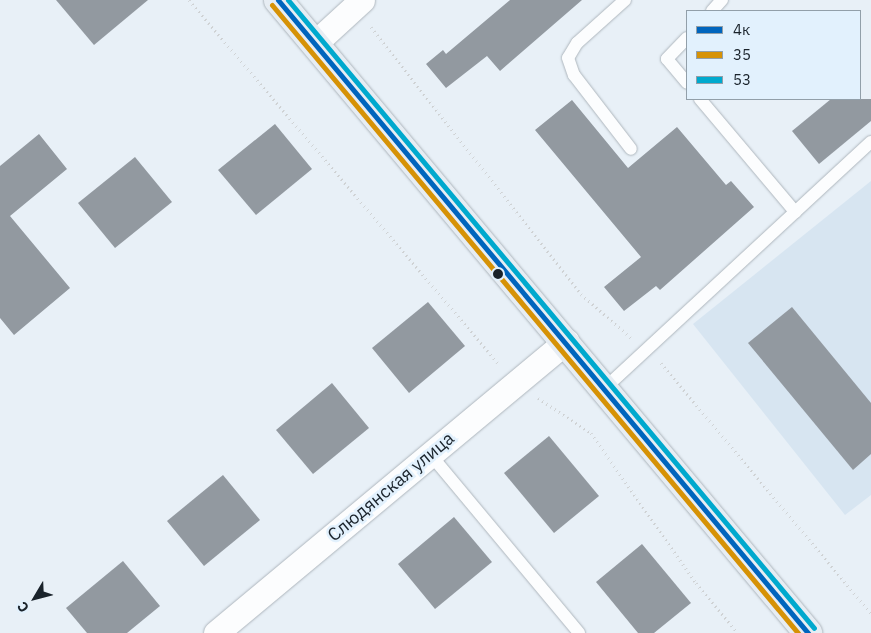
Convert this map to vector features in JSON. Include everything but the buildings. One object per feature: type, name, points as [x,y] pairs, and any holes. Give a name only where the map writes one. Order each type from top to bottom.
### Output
[{"type":"main road","points":[[278,0],[566,341],[808,633]]},
{"type":"street","points":[[314,44],[358,3]]},
{"type":"street","name":"Слюдянская улица","points":[[216,633],[566,341]]},
{"type":"lane","points":[[625,0],[577,43],[568,58],[574,74],[632,149]]},
{"type":"lane","points":[[713,10],[722,0]]},
{"type":"lane","points":[[686,39],[667,59],[686,82]]},
{"type":"lane","points":[[701,100],[795,212]]},
{"type":"lane","points":[[605,388],[871,142]]},
{"type":"lane","points":[[430,454],[579,633]]},
{"type":"path","points":[[189,0],[516,383],[590,434],[696,583],[738,633]]},
{"type":"path","points":[[358,3],[581,294],[668,369],[871,613]]},
{"type":"shaded area","points":[[871,181],[871,495],[845,515],[693,324]]},
{"type":"transit line","name":"4к","points":[[278,0],[808,633]]},
{"type":"transit line","name":"53","points":[[288,0],[814,628]]},
{"type":"transit line","name":"35","points":[[272,5],[798,633]]}]
